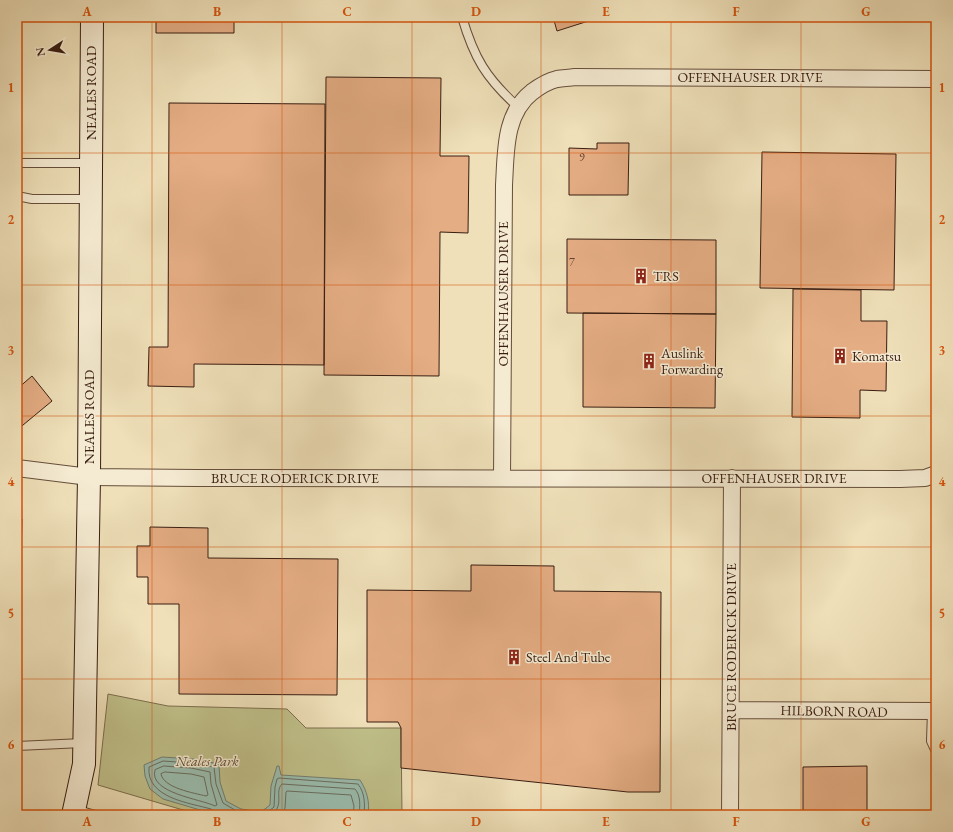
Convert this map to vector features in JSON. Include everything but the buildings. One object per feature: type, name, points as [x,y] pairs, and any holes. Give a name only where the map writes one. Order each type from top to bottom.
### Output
[{"type":"street","name":"NEALES ROAD","points":[[74,812],[84,764],[89,477],[92,17]]},
{"type":"street","name":"OFFENHAUSER DRIVE","points":[[936,79],[575,77],[555,79],[541,85],[527,96],[518,107],[510,122],[504,185],[502,478],[900,479],[925,478],[936,474]]},
{"type":"street","name":"BRUCE RODERICK DRIVE","points":[[17,468],[89,477],[502,478]]},
{"type":"street","name":"BRUCE RODERICK DRIVE","points":[[730,815],[732,478]]},
{"type":"street","name":"HILBORN ROAD","points":[[731,710],[934,711]]},
{"type":"lane","points":[[462,17],[471,46],[483,69],[501,92],[518,107]]},
{"type":"lane","points":[[17,163],[91,164]]},
{"type":"lane","points":[[17,196],[32,199],[90,200]]},
{"type":"lane","points":[[934,711],[931,741],[936,752]]},
{"type":"lane","points":[[17,746],[84,743]]},
{"type":"lane","points":[[74,812],[95,815]]},
{"type":"green space","name":"Neales Park","points":[[108,694],[168,706],[287,709],[306,728],[401,728],[402,815],[200,815],[98,785]]},
{"type":"water","points":[[162,757],[193,759],[219,764],[220,782],[226,801],[241,809],[261,812],[270,805],[271,786],[277,766],[279,766],[281,775],[360,780],[367,797],[369,806],[368,815],[217,815],[163,799],[150,789],[145,776],[144,765]]},
{"type":"place","name":"TRS","points":[[641,276]]},
{"type":"place","name":"Komatsu","points":[[840,356]]},
{"type":"place","name":"Auslink Forwarding","points":[[649,361]]},
{"type":"place","name":"Steel And Tube","points":[[514,657]]}]
